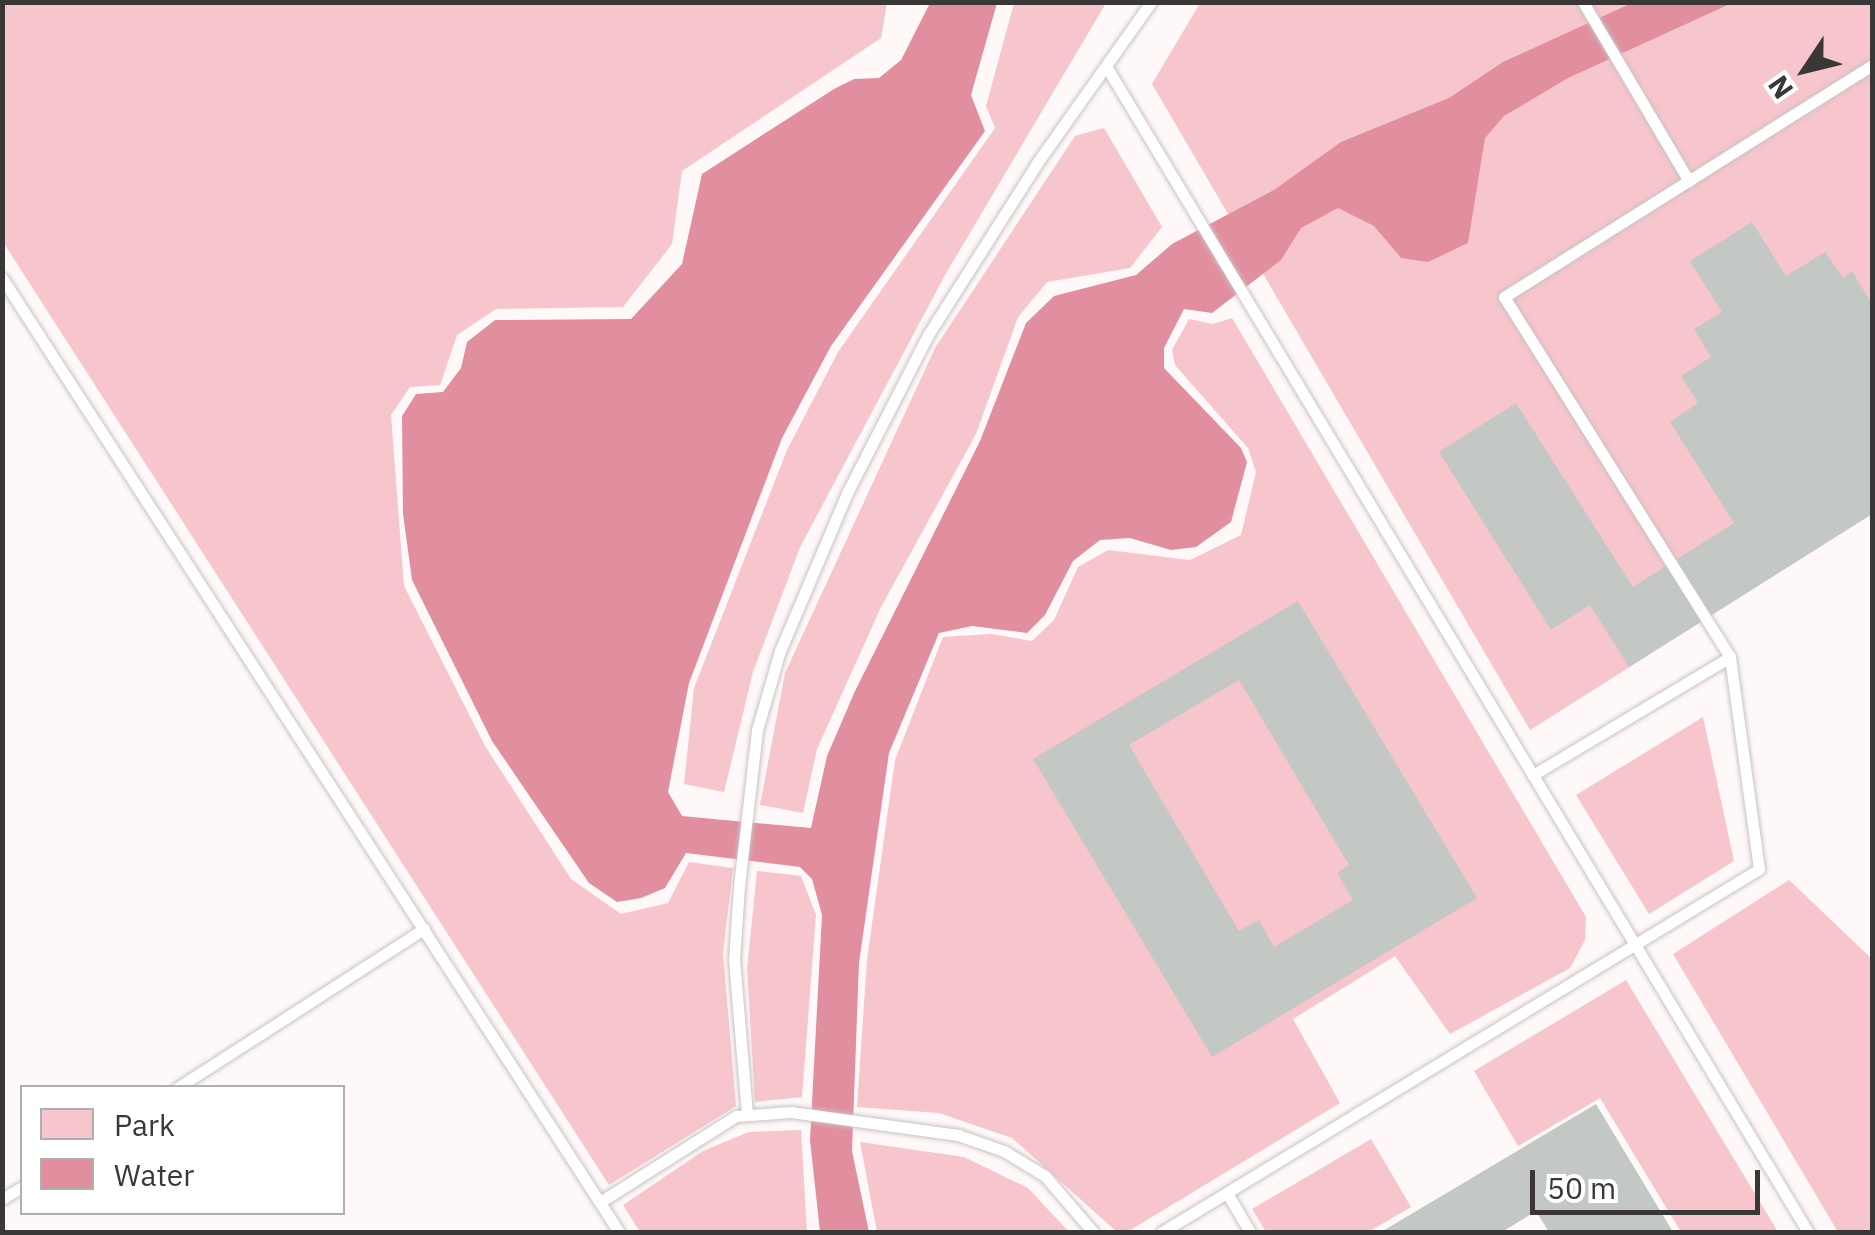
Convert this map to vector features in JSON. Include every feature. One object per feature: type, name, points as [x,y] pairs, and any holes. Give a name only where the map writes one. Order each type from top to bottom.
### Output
[{"type":"lane","points":[[746,1114],[734,977],[739,886],[756,730],[780,651],[847,494],[973,260],[1151,2]]},
{"type":"lane","points":[[1583,2],[1689,181]]},
{"type":"lane","points":[[1106,66],[1808,1232]]},
{"type":"lane","points":[[1162,1232],[1759,868],[1730,657],[1504,297],[1872,66]]},
{"type":"lane","points":[[2,278],[619,1232]]},
{"type":"lane","points":[[1533,775],[1730,657]]},
{"type":"lane","points":[[182,1085],[424,929]]},
{"type":"lane","points":[[600,1202],[706,1131],[746,1114],[791,1112],[860,1118],[958,1135],[1004,1151],[1045,1176],[1093,1232]]},
{"type":"lane","points":[[1227,1193],[1250,1232]]},
{"type":"green space","points":[[3,2],[887,3],[881,38],[682,171],[672,244],[623,307],[496,309],[457,335],[440,385],[410,387],[391,415],[404,586],[485,746],[571,879],[621,914],[668,903],[689,862],[733,868],[723,953],[736,1106],[609,1185],[3,242]]},
{"type":"green space","points":[[1014,3],[1106,3],[945,275],[800,547],[753,672],[724,792],[684,784],[694,688],[787,450],[838,352],[995,128],[986,106]]},
{"type":"green space","points":[[1200,3],[1872,3],[1872,514],[1530,730],[1152,84]]},
{"type":"green space","points":[[1104,128],[1162,227],[1130,268],[1047,282],[1018,317],[976,434],[881,607],[817,749],[803,813],[760,805],[785,673],[935,348],[1075,136]]},
{"type":"green space","points":[[1232,318],[1586,917],[1585,940],[1570,968],[1450,1034],[1395,956],[1293,1019],[1340,1103],[1127,1232],[1117,1232],[1012,1138],[939,1113],[857,1107],[867,960],[895,760],[943,637],[991,634],[1032,641],[1054,620],[1078,567],[1108,550],[1190,560],[1241,535],[1256,472],[1248,448],[1175,365],[1172,350],[1189,319],[1213,324]]},
{"type":"green space","points":[[1703,717],[1734,861],[1649,914],[1576,795]]},
{"type":"green space","points":[[757,871],[801,876],[816,915],[802,1097],[755,1102],[747,969]]},
{"type":"green space","points":[[1789,880],[1872,959],[1872,1232],[1838,1232],[1673,954]]},
{"type":"green space","points":[[1626,980],[1778,1232],[1681,1232],[1600,1098],[1518,1146],[1474,1071]]},
{"type":"green space","points":[[801,1130],[807,1232],[640,1232],[623,1205],[703,1151],[749,1132]]},
{"type":"green space","points":[[1371,1139],[1411,1207],[1368,1232],[1266,1232],[1252,1209]]},
{"type":"green space","points":[[860,1142],[964,1157],[1028,1188],[1069,1232],[877,1232]]},
{"type":"water","points":[[930,3],[997,3],[971,95],[985,131],[831,346],[782,438],[689,683],[668,792],[682,816],[811,828],[827,756],[855,691],[980,441],[1026,323],[1054,296],[1136,275],[1172,244],[1274,190],[1341,142],[1449,98],[1503,62],[1632,3],[1732,3],[1568,78],[1504,116],[1485,138],[1468,243],[1428,262],[1401,258],[1374,226],[1338,208],[1301,228],[1281,260],[1212,313],[1184,309],[1164,348],[1164,368],[1241,448],[1247,462],[1231,522],[1196,547],[1171,550],[1130,538],[1100,540],[1073,561],[1045,615],[1027,633],[972,626],[939,633],[889,753],[859,963],[852,1151],[869,1232],[820,1232],[810,1140],[822,915],[812,879],[800,867],[686,853],[665,888],[641,898],[617,902],[589,883],[492,741],[412,580],[403,514],[402,416],[416,394],[443,392],[461,368],[467,342],[495,320],[631,319],[682,264],[702,174],[834,89],[854,79],[879,78],[901,60]]},
{"type":"building","points":[[1752,222],[1786,276],[1825,252],[1843,278],[1852,271],[1872,304],[1872,514],[1629,667],[1590,605],[1551,630],[1439,452],[1516,403],[1633,587],[1734,523],[1670,422],[1698,403],[1681,376],[1711,357],[1694,329],[1722,312],[1690,261]]},
{"type":"building","points":[[1298,601],[1477,898],[1212,1057],[1033,759]],"holes":[[[1239,680],[1349,865],[1337,873],[1353,900],[1274,947],[1259,920],[1239,931],[1129,745]]]},
{"type":"building","points":[[1596,1104],[1673,1232],[1549,1232],[1536,1211],[1502,1232],[1381,1232]]}]
